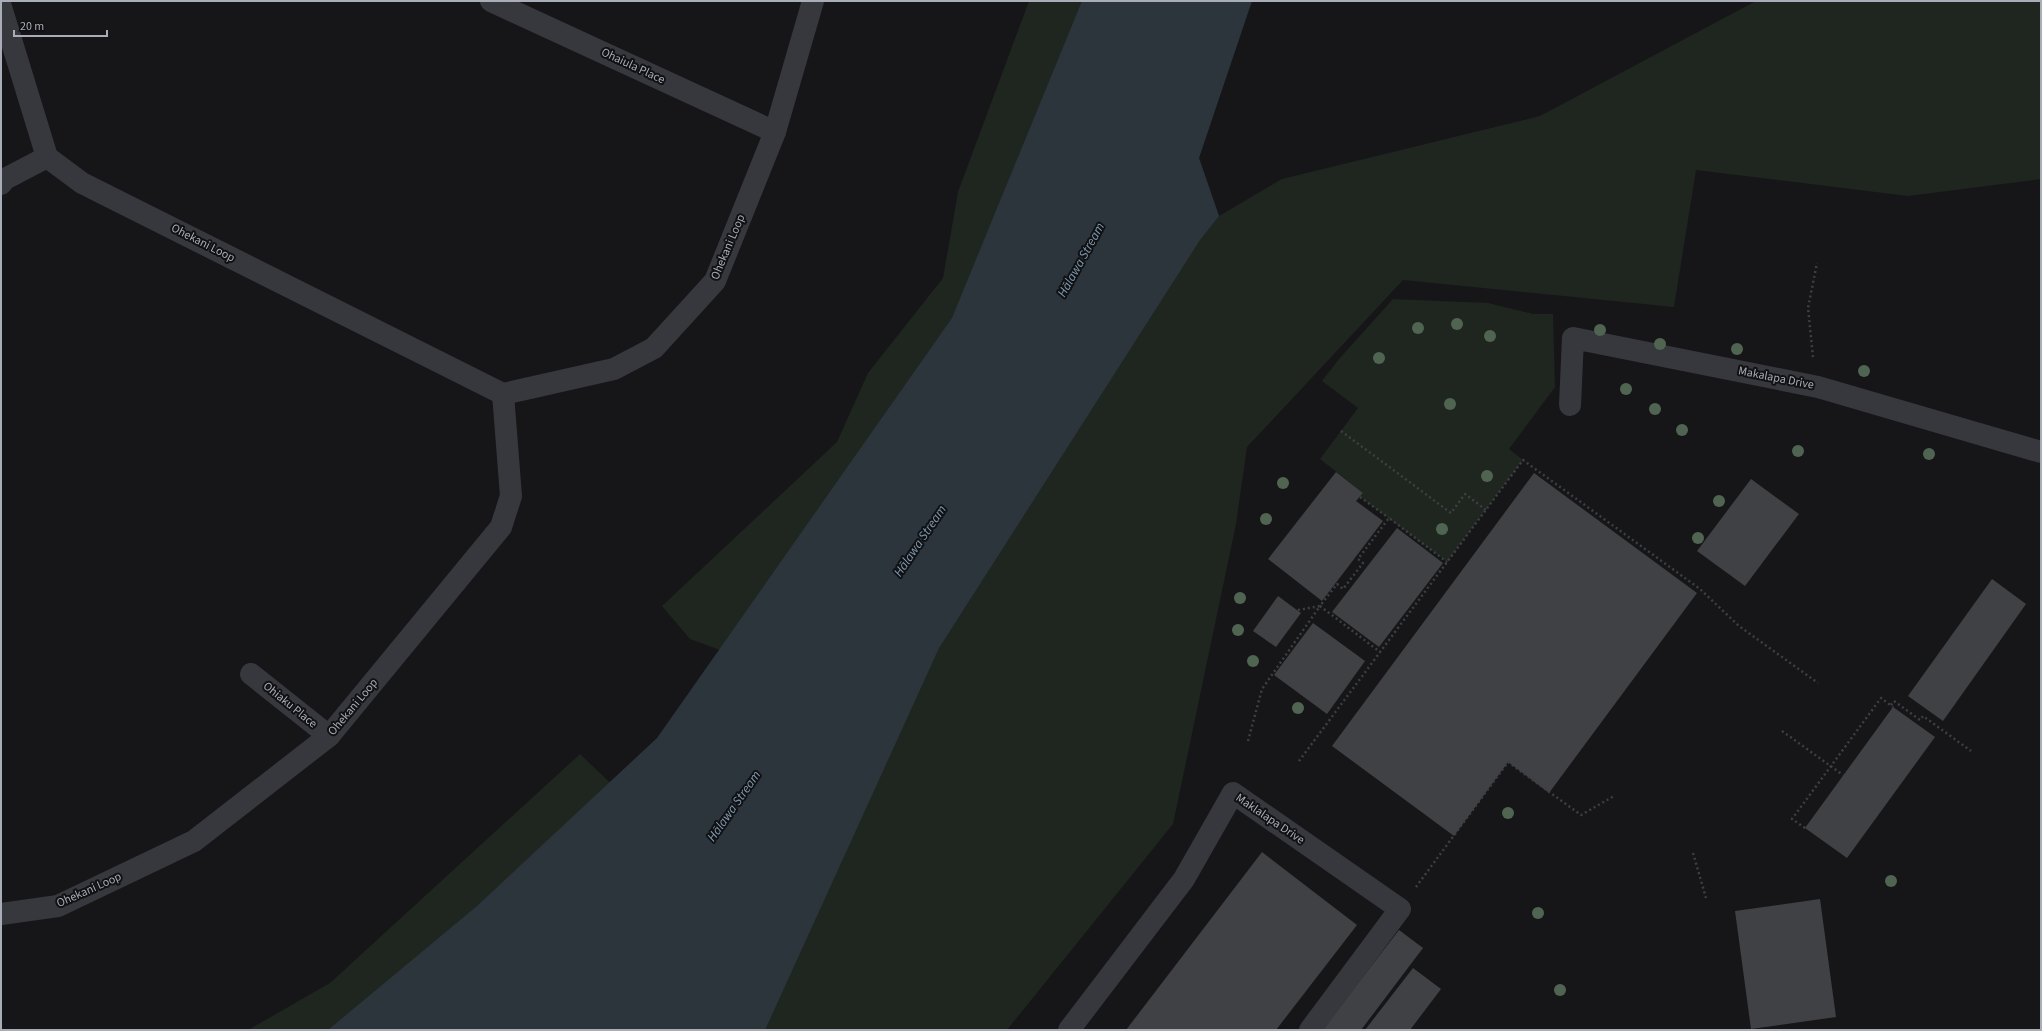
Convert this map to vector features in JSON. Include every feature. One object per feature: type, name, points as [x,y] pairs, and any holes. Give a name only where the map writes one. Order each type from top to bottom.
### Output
[{"type":"street","name":"Ohaiula Place","points":[[491,1],[775,132]]},
{"type":"street","name":"Ohekani Loop","points":[[47,156],[82,183],[504,394],[614,369],[654,348],[715,281],[775,132],[813,1]]},
{"type":"street","points":[[1,7],[47,156],[5,179],[1,184]]},
{"type":"street","name":"Makalapa Drive","points":[[1570,405],[1573,338],[1818,387],[2041,452]]},
{"type":"street","name":"Ohekani Loop","points":[[1,914],[58,906],[194,841],[329,736],[501,527],[511,496],[504,394]]},
{"type":"street","name":"Ohiaku Place","points":[[251,674],[329,736]]},
{"type":"street","name":"Maklalapa Drive","points":[[1069,1030],[1184,878],[1234,793],[1400,910]]},
{"type":"street","points":[[1310,1030],[1400,910]]},
{"type":"path","points":[[1814,365],[1808,308],[1817,263]]},
{"type":"path","points":[[1341,431],[1450,513],[1465,494],[1486,510]]},
{"type":"path","points":[[1299,761],[1523,460],[1700,589],[1739,626],[1818,683]]},
{"type":"path","points":[[1360,497],[1447,562]]},
{"type":"path","points":[[1248,741],[1262,689],[1337,584],[1344,589],[1363,563],[1358,559],[1389,518]]},
{"type":"path","points":[[1298,610],[1320,606],[1380,652]]},
{"type":"path","points":[[1805,828],[1792,819],[1881,698],[1892,706],[1894,701],[1920,720],[1923,716],[1971,751]]},
{"type":"path","points":[[1782,731],[1843,775]]},
{"type":"path","points":[[1400,910],[1508,762],[1580,815],[1614,796]]},
{"type":"path","points":[[1693,853],[1706,898]]},
{"type":"shaded area","points":[[1029,1],[1152,1],[742,658],[690,639],[662,606],[837,442],[868,373],[943,278],[958,192]]},
{"type":"shaded area","points":[[1756,1],[2041,1],[2041,179],[1908,196],[1696,170],[1674,307],[1403,280],[1247,447],[1236,524],[1173,824],[1007,1030],[613,1030],[1199,158],[1219,216],[1282,179],[1540,116]]},
{"type":"shaded area","points":[[1393,299],[1488,303],[1533,314],[1553,314],[1555,387],[1509,449],[1523,460],[1447,562],[1360,497],[1363,493],[1320,459],[1358,408],[1322,381],[1339,359]]},
{"type":"shaded area","points":[[580,754],[623,795],[458,1030],[248,1030],[330,983]]},
{"type":"water","name":"Hālawa Stream","points":[[1082,1],[1252,1],[1199,158],[1219,216],[1200,240],[939,648],[765,1030],[328,1030],[477,906],[657,738],[952,318]]},
{"type":"building","points":[[1336,472],[1363,493],[1356,501],[1383,521],[1322,601],[1268,559]]},
{"type":"building","points":[[1534,473],[1697,593],[1549,793],[1508,762],[1454,836],[1332,746]]},
{"type":"building","points":[[1751,479],[1799,514],[1745,586],[1697,551]]},
{"type":"building","points":[[1397,528],[1443,563],[1379,647],[1332,612]]},
{"type":"building","points":[[1992,579],[2026,604],[1943,721],[1908,696]]},
{"type":"building","points":[[1278,596],[1301,613],[1276,647],[1253,631]]},
{"type":"building","points":[[1313,623],[1365,661],[1327,714],[1274,675]]},
{"type":"building","points":[[1893,707],[1935,737],[1847,858],[1805,828]]},
{"type":"building","points":[[1262,852],[1357,925],[1276,1030],[1126,1030]]},
{"type":"building","points":[[1820,899],[1836,1017],[1751,1029],[1735,911]]},
{"type":"building","points":[[1399,930],[1423,948],[1361,1030],[1322,1030]]},
{"type":"building","points":[[1413,968],[1441,989],[1410,1030],[1365,1030]]}]
